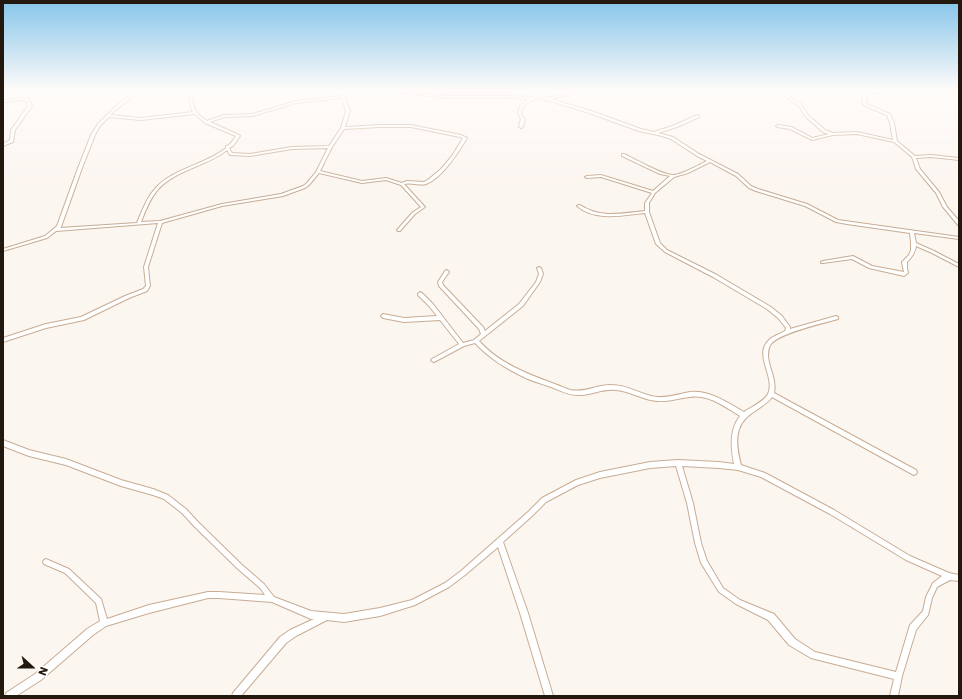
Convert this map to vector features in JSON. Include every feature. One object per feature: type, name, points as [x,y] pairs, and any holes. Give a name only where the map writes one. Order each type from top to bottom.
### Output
[{"type":"street","points":[[3,145],[12,141],[13,130],[19,122]]},
{"type":"street","points":[[56,230],[62,222],[93,135],[102,122]]},
{"type":"street","points":[[138,224],[147,200],[159,187],[185,171],[223,153],[238,136],[206,122]]},
{"type":"street","points":[[3,250],[41,238],[56,230],[160,222],[222,205],[282,195],[308,184],[318,172],[330,148],[343,128],[345,122]]},
{"type":"street","points":[[521,127],[523,122]]},
{"type":"street","points":[[617,122],[640,130],[672,138],[737,175],[756,190],[806,205],[837,220],[912,233],[959,238]]},
{"type":"street","points":[[654,133],[686,122]]},
{"type":"street","points":[[813,122],[820,128],[833,134]]},
{"type":"street","points":[[891,122],[895,141]]},
{"type":"street","points":[[318,172],[362,182],[386,179],[402,184],[408,182],[421,183],[431,180],[446,165],[465,138],[411,126],[343,128]]},
{"type":"street","points":[[778,126],[791,128],[812,139],[833,134],[857,133],[895,141],[914,157],[918,169],[934,188],[945,207],[959,224]]},
{"type":"street","points":[[228,148],[231,154],[243,155],[292,148],[330,148]]},
{"type":"street","points":[[623,155],[661,173],[673,176]]},
{"type":"street","points":[[914,157],[931,156],[959,159]]},
{"type":"street","points":[[710,161],[687,172],[673,176],[654,192],[647,203],[647,212],[658,244],[666,251],[714,276],[769,308],[786,324],[787,332]]},
{"type":"street","points":[[587,178],[602,176],[654,192]]},
{"type":"street","points":[[399,230],[414,213],[423,208],[402,184]]},
{"type":"street","points":[[579,206],[592,214],[603,215],[647,212]]},
{"type":"street","points":[[3,340],[46,326],[82,319],[145,290],[148,286],[146,267],[160,222]]},
{"type":"street","points":[[823,262],[853,257],[863,264],[872,267],[904,274],[906,273],[904,264],[905,260],[912,252],[914,244],[912,233]]},
{"type":"street","points":[[914,244],[959,266]]},
{"type":"street","points":[[434,360],[462,345],[476,341],[521,305],[538,282],[541,274],[539,268]]},
{"type":"street","points":[[447,272],[440,282],[441,286],[481,328],[484,335]]},
{"type":"street","points":[[420,294],[432,305],[462,345]]},
{"type":"street","points":[[383,316],[404,320],[441,318]]},
{"type":"street","points":[[738,467],[735,452],[735,435],[739,421],[744,415],[764,402],[771,394],[772,386],[767,367],[766,350],[771,341],[787,332],[836,318]]},
{"type":"street","points":[[476,341],[483,350],[522,374],[570,392],[581,393],[610,387],[623,388],[646,397],[657,399],[669,399],[701,394],[710,397],[744,415]]},
{"type":"street","points":[[771,394],[914,472]]},
{"type":"street","points":[[3,442],[29,453],[66,462],[121,483],[166,497],[184,511],[239,566],[262,586],[272,599]]},
{"type":"street","points":[[678,463],[690,503],[698,543],[704,563],[721,590],[738,602],[771,617],[792,642],[814,654],[898,676]]},
{"type":"street","points":[[9,696],[38,676],[90,632],[104,623],[149,609],[208,595],[272,599],[311,614],[326,617],[354,618],[413,603],[447,585],[544,500],[576,483],[620,470],[678,463],[738,467],[775,480],[832,512],[890,548],[949,576],[959,578]]},
{"type":"street","points":[[499,541],[524,613],[549,696]]},
{"type":"street","points":[[46,562],[68,571],[99,602],[104,623]]},
{"type":"street","points":[[894,696],[898,676],[914,628],[926,613],[929,597],[935,584],[949,576]]},
{"type":"street","points":[[236,696],[283,640],[293,633],[326,617]]}]
